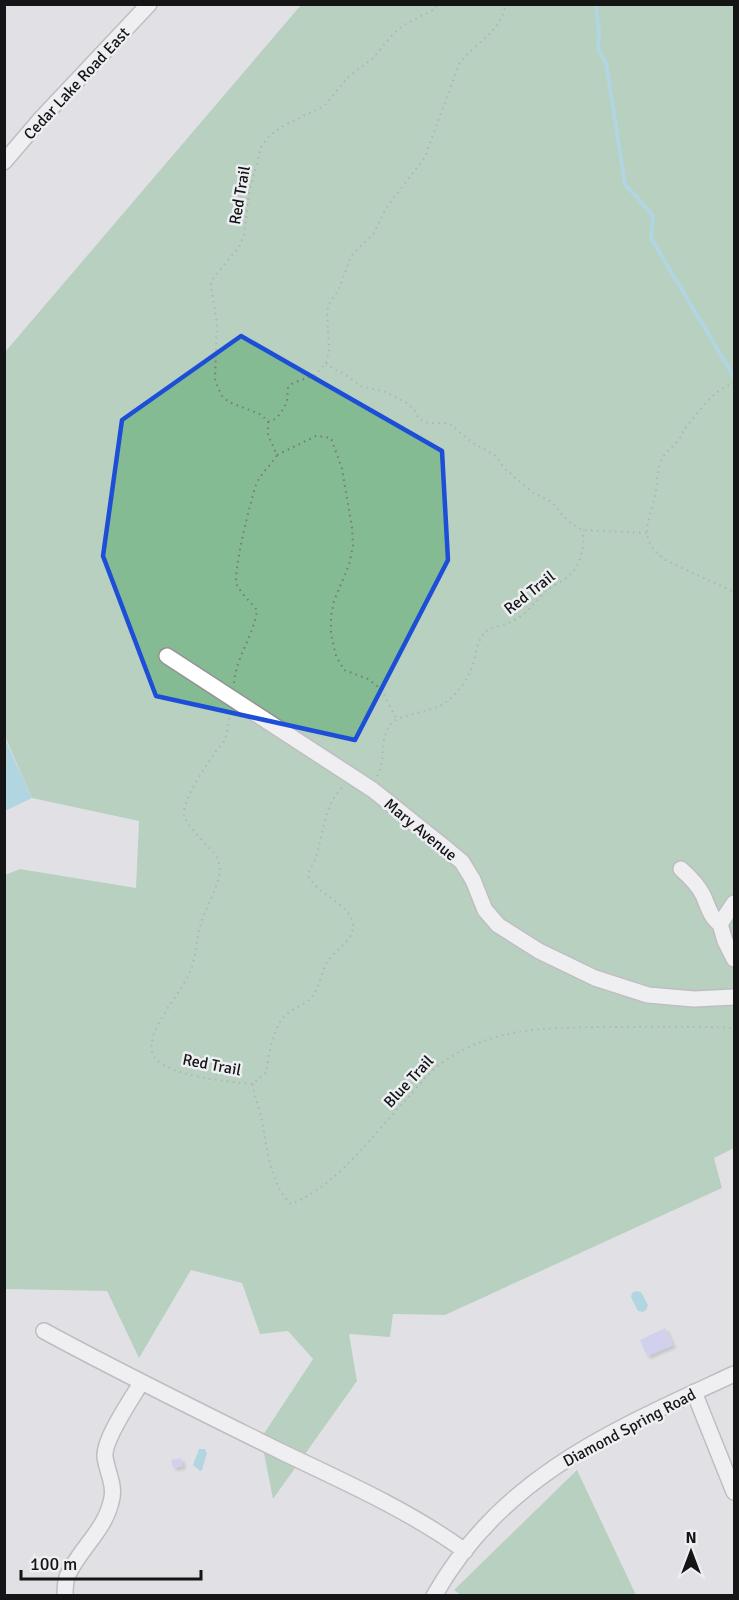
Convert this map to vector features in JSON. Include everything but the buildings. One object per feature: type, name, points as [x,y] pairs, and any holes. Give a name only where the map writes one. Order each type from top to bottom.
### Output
[{"type":"street","name":"Cedar Lake Road East","points":[[4,162],[39,121],[149,4]]},
{"type":"street","name":"Mary Avenue","points":[[168,656],[362,783],[462,862],[473,880],[485,910],[498,925],[539,951],[595,978],[648,995],[694,999],[735,997]]},
{"type":"street","points":[[681,869],[702,892],[713,919],[720,924],[725,941],[735,959]]},
{"type":"street","points":[[720,924],[735,903]]},
{"type":"street","points":[[44,1331],[141,1383],[388,1505],[439,1533],[465,1551]]},
{"type":"street","name":"Diamond Spring Road","points":[[434,1596],[477,1535],[516,1496],[563,1460],[625,1425],[735,1374]]},
{"type":"street","points":[[65,1596],[67,1578],[100,1528],[112,1501],[112,1484],[104,1455],[118,1419],[141,1383]]},
{"type":"street","points":[[694,1392],[735,1492]]},
{"type":"path","name":"Red Trail","points":[[268,422],[262,415],[229,402],[218,388],[215,379],[217,324],[211,285],[214,277],[238,247],[244,235],[249,194],[261,147],[269,136],[283,126],[324,106],[349,76],[372,59],[394,33],[404,25],[435,9],[438,4]]},
{"type":"path","points":[[397,720],[381,689],[368,679],[344,670],[336,656],[331,634],[331,616],[353,546],[348,491],[331,438],[316,436],[277,454],[267,435],[268,422],[281,413],[287,402],[288,388],[292,383],[315,375],[326,363],[329,351],[327,312],[329,304],[339,289],[351,256],[374,233],[386,208],[425,157],[459,63],[468,51],[494,31],[503,17],[506,4]]},
{"type":"path","points":[[326,363],[361,386],[386,392],[405,402],[420,419],[428,423],[451,425],[473,443],[496,456],[505,469],[532,492],[552,502],[562,516],[582,530],[647,533]]},
{"type":"path","points":[[735,382],[714,394],[678,441],[669,448],[656,476],[656,492],[647,523],[649,545],[662,557],[735,591]]},
{"type":"path","name":"Red Trail","points":[[277,454],[256,485],[235,579],[237,587],[257,610],[256,621],[234,677],[233,697],[224,741],[192,790],[184,814],[186,822],[219,861],[218,877],[200,926],[197,948],[184,986],[152,1037],[152,1053],[158,1062],[169,1068],[209,1079],[253,1084],[267,1071],[267,1062],[279,1024],[286,1014],[309,1000],[317,989],[327,963],[352,933],[353,921],[348,914],[313,884],[308,874],[316,861],[329,806],[336,794],[345,786],[371,782],[379,774],[385,736],[391,724],[401,717],[433,710],[458,692],[472,668],[482,635],[489,629],[507,624],[527,613],[552,586],[568,577],[581,558],[584,545],[582,530]]},
{"type":"path","name":"Blue Trail","points":[[253,1084],[270,1154],[270,1166],[285,1198],[291,1204],[303,1199],[336,1175],[443,1062],[482,1041],[499,1035],[547,1027],[735,1028]]},
{"type":"highlighted area","points":[[241,336],[442,451],[448,560],[355,740],[156,696],[103,556],[122,420]]},
{"type":"green space","points":[[301,5],[734,5],[734,1148],[714,1158],[722,1188],[445,1315],[393,1314],[390,1337],[349,1334],[357,1381],[273,1499],[261,1438],[313,1359],[288,1331],[260,1334],[242,1283],[191,1270],[139,1358],[107,1291],[5,1289],[5,875],[20,869],[136,888],[139,821],[32,798],[5,737],[5,352]]},
{"type":"green space","points":[[577,1470],[636,1595],[462,1596],[454,1590]]},
{"type":"water","points":[[4,737],[32,798],[5,811],[4,811]]},
{"type":"water","points":[[636,1291],[641,1292],[648,1305],[643,1312],[638,1311],[631,1297]]},
{"type":"water","points":[[199,1449],[205,1449],[207,1453],[200,1471],[193,1465]]},
{"type":"waterway","points":[[596,4],[598,50],[606,63],[625,184],[653,216],[651,238],[734,377]]}]
